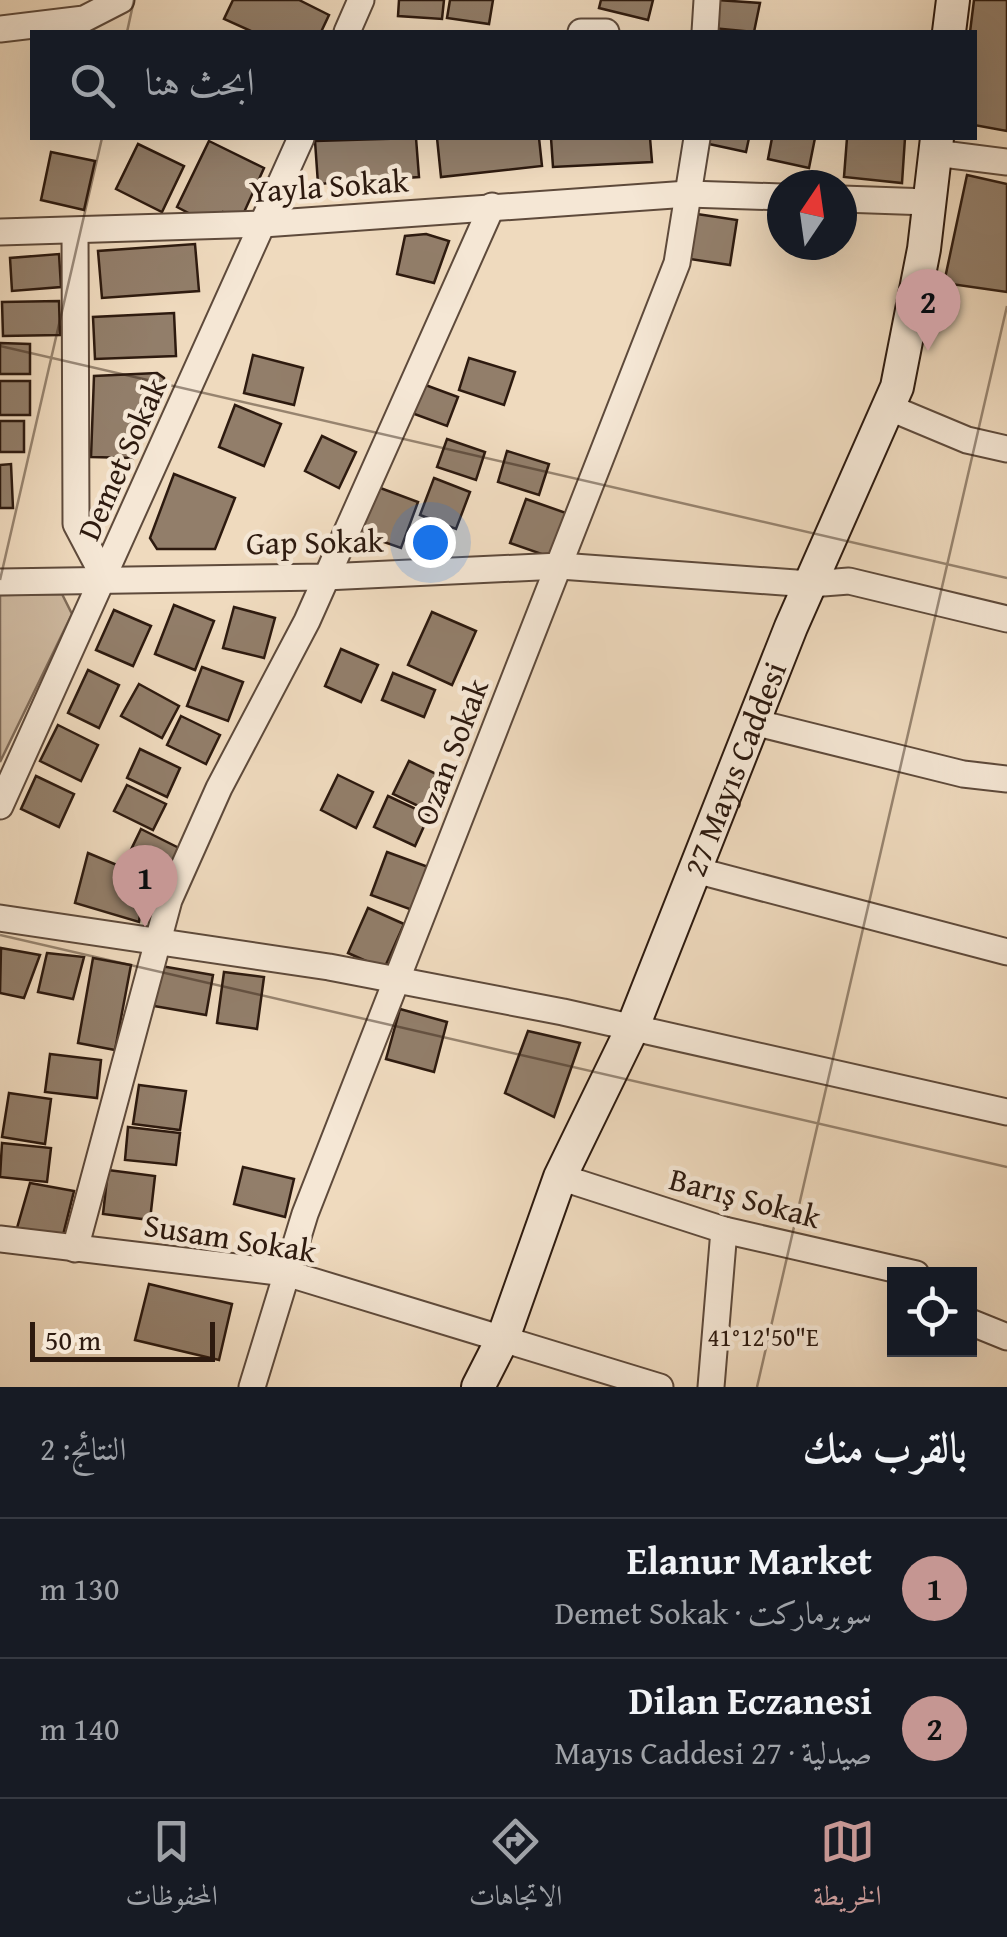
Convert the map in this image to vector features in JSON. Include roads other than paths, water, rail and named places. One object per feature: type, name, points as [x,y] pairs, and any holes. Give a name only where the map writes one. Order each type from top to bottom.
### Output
[{"type":"street","points":[[0,29],[84,18],[121,0]]},
{"type":"street","points":[[348,30],[360,0]]},
{"type":"street","points":[[705,30],[708,0]]},
{"type":"street","points":[[949,30],[953,0]]},
{"type":"street","name":"Demet Sokak","points":[[0,806],[301,140]]},
{"type":"street","name":"Ozan Sokak","points":[[252,1387],[286,1273],[676,263],[698,140]]},
{"type":"street","points":[[936,145],[1007,162]]},
{"type":"street","name":"27 Mayıs Caddesi","points":[[478,1387],[503,1338],[560,1178],[632,1030],[753,722],[888,406],[900,370],[936,145]]},
{"type":"street","name":"Yayla Sokak","points":[[0,232],[263,224],[688,194],[767,197]]},
{"type":"street","points":[[857,200],[929,202]]},
{"type":"street","points":[[74,1249],[168,900],[219,788],[307,621],[492,206]]},
{"type":"street","points":[[75,232],[76,524],[104,576]]},
{"type":"street","points":[[888,406],[968,440],[1007,449]]},
{"type":"street","name":"Gap Sokak","points":[[0,582],[104,576],[324,576],[560,566],[810,584],[848,581],[1007,619]]},
{"type":"street","points":[[753,722],[963,774],[1007,779]]},
{"type":"street","points":[[695,870],[1007,952]]},
{"type":"street","points":[[0,918],[329,967],[563,1012],[1007,1112]]},
{"type":"street","name":"Barış Sokak","points":[[560,1178],[724,1230],[887,1267]]},
{"type":"street","points":[[711,1387],[724,1230]]},
{"type":"street","name":"Susam Sokak","points":[[0,1240],[286,1273],[660,1387]]},
{"type":"street","points":[[977,1325],[1007,1336]]},
{"type":"place","name":"Dilan Eczanesi","points":[[928,351]]},
{"type":"place","name":"Elanur Market","points":[[145,927]]}]
